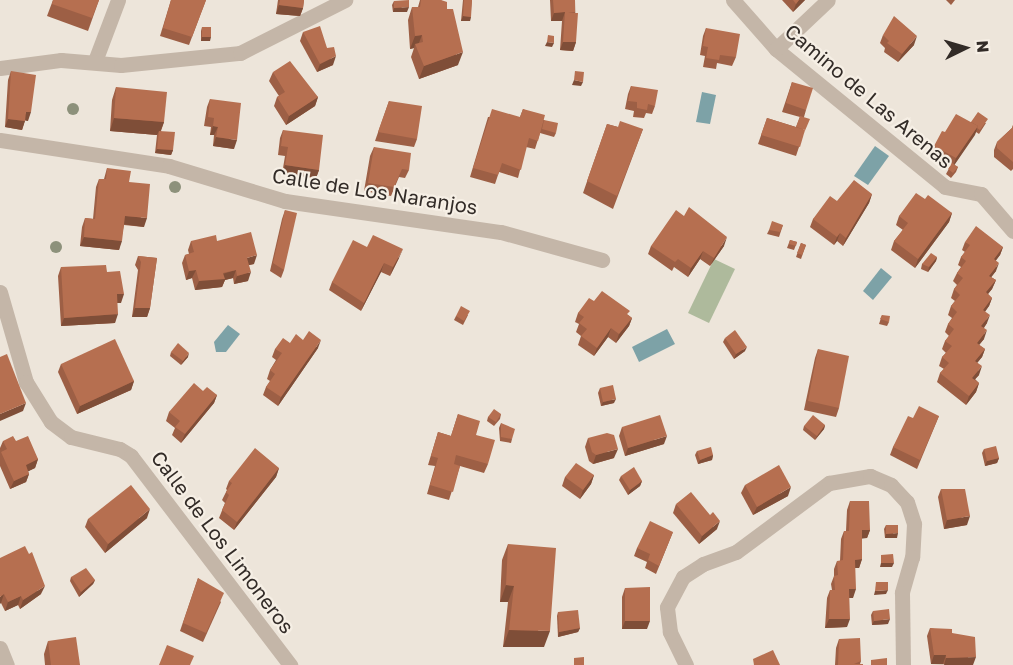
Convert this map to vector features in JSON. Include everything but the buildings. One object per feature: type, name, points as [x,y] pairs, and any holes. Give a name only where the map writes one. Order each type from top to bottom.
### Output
[{"type":"street","points":[[95,61],[118,0]]},
{"type":"street","points":[[0,68],[61,60],[95,61],[122,66],[240,53],[324,6],[345,0]]},
{"type":"street","name":"Camino de Las Arenas","points":[[733,0],[776,49],[945,187],[981,194],[1013,231]]},
{"type":"street","points":[[776,49],[828,0]]},
{"type":"street","name":"Calle de Los Naranjos","points":[[0,140],[169,166],[285,201],[501,232],[602,260]]},
{"type":"street","name":"Calle de Los Limoneros","points":[[0,292],[26,382],[51,422],[71,437],[120,449],[131,456],[290,665]]},
{"type":"street","points":[[686,665],[670,632],[667,608],[683,577],[703,564],[736,552],[829,483],[870,476],[891,485],[907,502],[914,524],[912,557],[902,593],[903,665]]},
{"type":"street","points":[[0,648],[7,665]]},
{"type":"green space","points":[[714,259],[735,269],[709,323],[688,313]]},
{"type":"water","points":[[702,92],[716,95],[710,124],[696,122]]},
{"type":"water","points":[[875,146],[889,156],[868,185],[854,176]]},
{"type":"water","points":[[881,268],[892,277],[873,300],[863,291]]},
{"type":"water","points":[[228,325],[240,334],[226,352],[216,352],[214,342]]},
{"type":"water","points":[[667,329],[675,344],[639,362],[632,347]]}]
